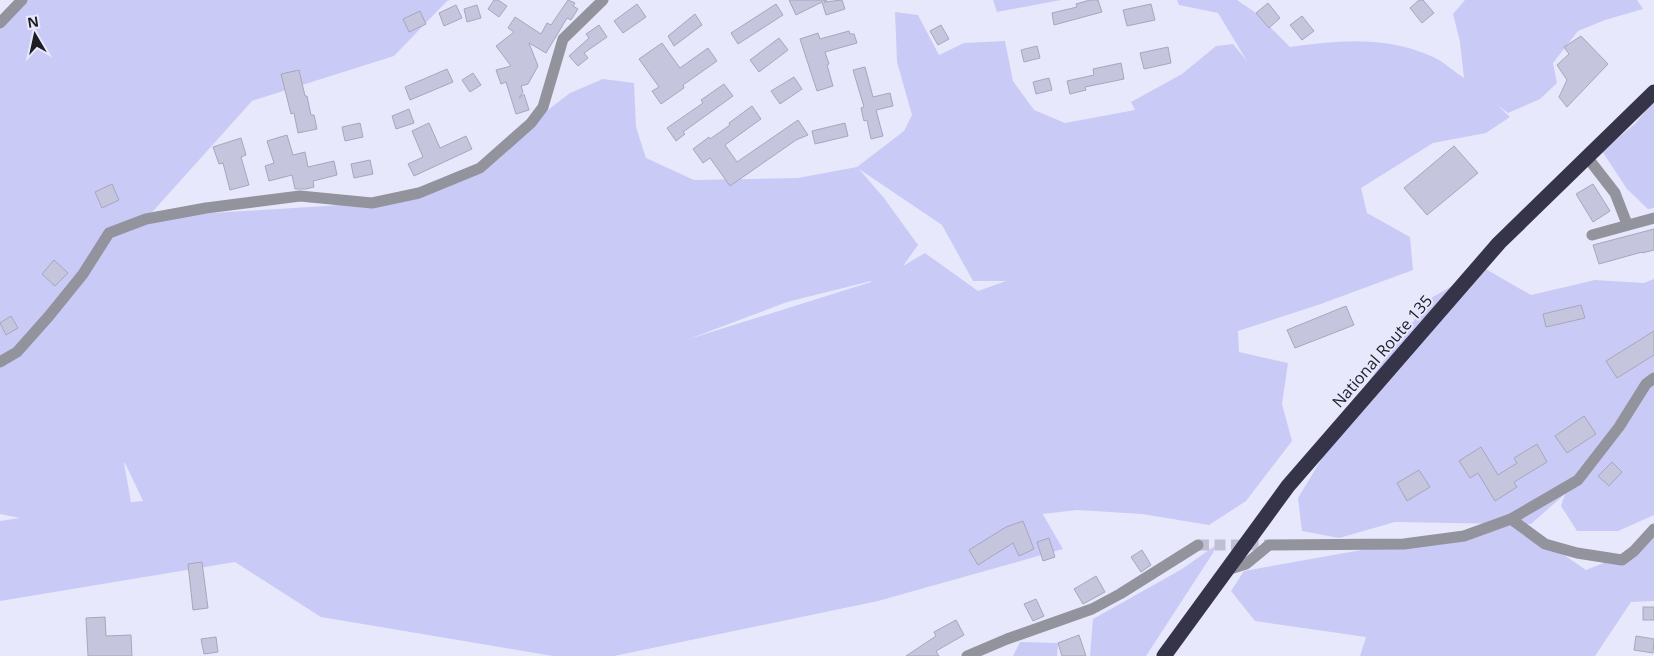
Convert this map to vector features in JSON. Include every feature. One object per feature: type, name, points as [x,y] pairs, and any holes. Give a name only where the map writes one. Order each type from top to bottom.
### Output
[{"type":"highway","name":"National Route 135","points":[[1164,656],[1288,486],[1499,243],[1654,92]]},
{"type":"street","points":[[0,23],[22,0]]},
{"type":"street","points":[[0,362],[17,352],[50,316],[83,274],[109,233],[146,219],[206,208],[300,196],[372,203],[418,193],[480,168],[531,123],[543,107],[563,39],[603,0]]},
{"type":"street","points":[[1587,157],[1614,193],[1627,224]]},
{"type":"street","points":[[1592,235],[1654,218]]},
{"type":"street","points":[[1227,570],[1246,564],[1269,545],[1404,544],[1464,536],[1511,519],[1578,480],[1619,427],[1646,384],[1654,378]]},
{"type":"street","points":[[1511,519],[1545,544],[1578,553],[1622,560],[1634,551],[1654,529]]},
{"type":"street","points":[[967,656],[1007,639],[1092,608],[1120,594],[1198,545]]},
{"type":"shaded area","points":[[22,0],[450,0],[394,56],[252,101],[146,219],[165,216],[372,203],[456,178],[503,148],[531,123],[570,93],[603,79],[634,83],[636,127],[646,158],[694,180],[798,178],[857,167],[904,131],[912,115],[897,62],[895,12],[918,15],[939,55],[964,43],[1005,41],[1013,81],[1034,110],[1065,123],[1135,110],[1131,102],[1182,74],[1216,46],[1233,44],[1247,61],[1218,13],[1179,5],[1177,0],[1237,0],[1256,13],[1290,47],[1344,41],[1396,45],[1435,58],[1464,78],[1460,42],[1453,14],[1465,0],[1637,0],[1643,9],[1605,20],[1578,31],[1553,63],[1557,83],[1540,99],[1508,113],[1496,104],[1510,117],[1486,133],[1433,143],[1361,188],[1367,213],[1410,237],[1413,270],[1318,305],[1238,331],[1239,352],[1288,363],[1282,404],[1292,441],[1246,501],[1209,525],[1142,514],[1077,510],[1043,514],[1041,511],[1063,549],[878,601],[614,656],[553,656],[321,617],[235,562],[0,601],[0,521],[20,518],[0,514],[0,18]],"holes":[[[859,169],[942,225],[973,281],[1006,281],[978,291],[925,253],[903,266],[918,245],[884,198]],[[871,281],[689,339],[787,302]],[[124,463],[143,501],[131,502]]]},
{"type":"shaded area","points":[[993,0],[1061,0],[997,12]]},
{"type":"shaded area","points":[[1654,100],[1654,208],[1648,209],[1627,189],[1602,151],[1635,124]]},
{"type":"shaded area","points":[[1484,268],[1531,295],[1595,280],[1644,283],[1654,279],[1654,515],[1618,531],[1577,531],[1561,506],[1565,494],[1531,524],[1519,524],[1586,570],[1634,551],[1654,529],[1654,601],[1631,602],[1595,656],[1360,656],[1366,637],[1255,621],[1231,591],[1244,571],[1508,524],[1395,522],[1339,538],[1302,531],[1298,498],[1370,379],[1431,298]]},
{"type":"shaded area","points":[[1216,545],[1213,553],[1146,656],[1090,656],[1093,619],[1182,569]]},
{"type":"shaded area","points":[[1020,642],[1058,643],[1057,656],[1013,656]]},
{"type":"building","points":[[494,0],[498,0],[507,6],[499,17],[488,9]]},
{"type":"building","points":[[568,0],[575,3],[573,6],[578,9],[571,20],[567,18],[546,53],[529,43],[538,66],[528,84],[521,86],[523,92],[519,98],[524,94],[529,110],[516,114],[506,82],[501,84],[496,70],[511,66],[496,46],[514,32],[508,28],[515,17],[541,34],[547,23],[551,25]]},
{"type":"building","points":[[789,0],[827,0],[824,2],[842,0],[845,9],[826,15],[822,2],[796,15]]},
{"type":"building","points":[[1098,0],[1102,12],[1054,25],[1052,13],[1077,7],[1076,4]]},
{"type":"building","points":[[1419,0],[1423,0],[1434,13],[1422,23],[1410,8]]},
{"type":"building","points":[[1268,3],[1280,18],[1269,28],[1256,13]]},
{"type":"building","points":[[637,4],[646,17],[623,33],[614,21]]},
{"type":"building","points":[[776,4],[783,15],[738,44],[731,33]]},
{"type":"building","points":[[1151,4],[1155,20],[1127,26],[1123,10]]},
{"type":"building","points":[[456,5],[462,18],[444,26],[439,13]]},
{"type":"building","points":[[477,5],[481,18],[467,22],[464,9]]},
{"type":"building","points":[[420,11],[426,24],[409,32],[403,19]]},
{"type":"building","points":[[695,14],[702,25],[674,46],[668,36]]},
{"type":"building","points":[[1302,16],[1314,31],[1302,40],[1290,25]]},
{"type":"building","points":[[599,25],[607,37],[584,53],[588,58],[578,66],[569,56],[589,38],[586,34]]},
{"type":"building","points":[[941,25],[949,39],[938,45],[930,31]]},
{"type":"building","points":[[849,31],[850,34],[854,34],[857,43],[825,52],[833,86],[817,91],[800,39],[818,33],[820,39]]},
{"type":"building","points":[[1581,36],[1608,64],[1567,107],[1559,97],[1567,80],[1557,65],[1569,54],[1564,47]]},
{"type":"building","points":[[779,38],[788,50],[759,72],[750,60]]},
{"type":"building","points":[[662,43],[680,68],[708,48],[717,61],[683,85],[684,88],[661,104],[652,91],[659,87],[639,59]]},
{"type":"building","points":[[1037,46],[1040,58],[1024,62],[1021,50]]},
{"type":"building","points":[[1168,47],[1171,63],[1144,69],[1140,53]]},
{"type":"building","points":[[1121,63],[1124,79],[1085,87],[1086,90],[1070,94],[1067,81],[1094,75],[1093,69]]},
{"type":"building","points":[[865,67],[873,97],[890,93],[893,106],[876,110],[883,136],[871,139],[867,120],[864,121],[861,108],[864,107],[853,70]]},
{"type":"building","points":[[447,69],[453,82],[410,100],[405,87]]},
{"type":"building","points":[[299,70],[305,96],[307,96],[311,115],[314,115],[317,129],[298,133],[294,113],[291,114],[281,74]]},
{"type":"building","points":[[473,73],[481,85],[470,92],[462,80]]},
{"type":"building","points":[[794,77],[802,89],[780,104],[771,91]]},
{"type":"building","points":[[1049,78],[1052,90],[1036,94],[1033,82]]},
{"type":"building","points":[[724,84],[733,96],[683,132],[685,134],[676,141],[667,128],[703,103],[701,100]]},
{"type":"building","points":[[752,106],[761,119],[725,145],[737,162],[798,120],[808,135],[796,140],[730,186],[710,158],[703,163],[693,149],[730,125],[729,123]]},
{"type":"building","points":[[409,109],[414,123],[396,129],[392,116]]},
{"type":"building","points":[[360,123],[363,137],[345,141],[342,127]]},
{"type":"building","points":[[429,123],[440,148],[466,136],[472,149],[414,176],[408,164],[423,157],[412,131]]},
{"type":"building","points":[[845,123],[848,136],[815,144],[812,131]]},
{"type":"building","points":[[287,135],[293,155],[305,152],[308,167],[334,161],[337,175],[313,181],[314,187],[306,189],[295,189],[292,175],[269,181],[265,166],[274,163],[267,141]]},
{"type":"building","points":[[241,138],[246,155],[241,157],[249,185],[230,190],[223,163],[219,164],[213,147]]},
{"type":"building","points":[[1454,146],[1478,173],[1427,215],[1404,188]]},
{"type":"building","points":[[370,160],[373,174],[354,178],[351,164]]},
{"type":"building","points":[[112,184],[119,200],[102,208],[95,192]]},
{"type":"building","points":[[1593,184],[1610,211],[1593,222],[1576,194]]},
{"type":"building","points":[[1654,229],[1654,250],[1599,264],[1593,245]]},
{"type":"building","points":[[54,260],[68,273],[55,286],[42,274]]},
{"type":"building","points":[[1581,305],[1585,318],[1546,327],[1543,314]]},
{"type":"building","points":[[1346,306],[1354,325],[1295,348],[1287,330]]},
{"type":"building","points":[[11,316],[18,328],[6,335],[0,323]]},
{"type":"building","points":[[1654,331],[1654,355],[1617,378],[1606,361]]},
{"type":"building","points":[[1584,416],[1596,434],[1567,453],[1555,436]]},
{"type":"building","points":[[1537,444],[1547,462],[1514,482],[1517,487],[1495,501],[1478,473],[1470,478],[1459,461],[1481,447],[1498,475],[1517,463],[1514,458]]},
{"type":"building","points":[[1612,462],[1622,472],[1609,486],[1598,476]]},
{"type":"building","points":[[1419,470],[1430,487],[1407,501],[1397,483]]},
{"type":"building","points":[[1023,521],[1034,549],[1019,556],[1013,543],[978,565],[969,550],[1006,527]]},
{"type":"building","points":[[1049,538],[1055,557],[1043,561],[1037,542]]},
{"type":"building","points":[[1142,550],[1151,565],[1141,572],[1131,557]]},
{"type":"building","points":[[202,562],[208,608],[193,610],[188,564]]},
{"type":"building","points":[[1096,576],[1105,592],[1083,604],[1074,589]]},
{"type":"building","points":[[1036,599],[1044,616],[1033,621],[1024,604]]},
{"type":"building","points":[[1643,607],[1654,607],[1654,620],[1643,620]]},
{"type":"building","points":[[105,617],[106,636],[131,635],[132,656],[88,656],[86,618]]},
{"type":"building","points":[[956,620],[964,635],[936,651],[939,656],[906,656],[936,636],[934,632]]},
{"type":"building","points":[[1079,635],[1086,656],[1062,656],[1058,643]]},
{"type":"building","points":[[1636,636],[1654,639],[1653,653],[1634,650]]},
{"type":"building","points":[[216,637],[218,652],[204,654],[201,639]]},
{"type":"tunnel","points":[[1198,545],[1269,545]]}]
